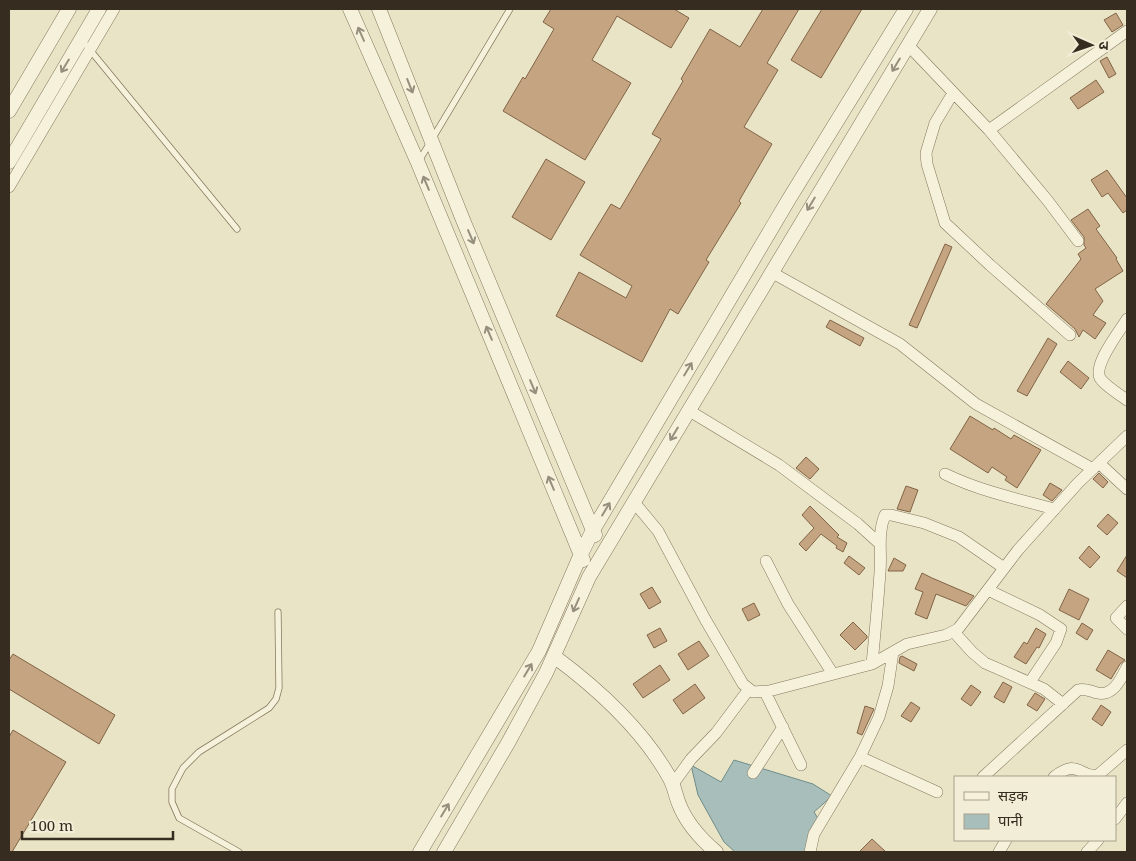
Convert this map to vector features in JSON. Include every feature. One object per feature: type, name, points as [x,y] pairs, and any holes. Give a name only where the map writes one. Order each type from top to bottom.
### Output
[{"type":"street","points":[[9,111],[13,93],[69,9]]},
{"type":"street","points":[[9,187],[86,44],[99,9]]},
{"type":"street","points":[[9,162],[86,44],[114,9]]},
{"type":"street","points":[[350,9],[418,163],[589,577]]},
{"type":"street","points":[[379,9],[603,553]]},
{"type":"street","points":[[420,852],[539,651],[593,530],[784,207],[906,9]]},
{"type":"street","points":[[444,852],[512,736],[554,658],[589,577],[928,9]]},
{"type":"street","points":[[989,130],[1127,32]]},
{"type":"street","points":[[908,45],[952,94],[989,130],[1048,201],[1078,241]]},
{"type":"street","points":[[952,94],[935,123],[926,153],[927,164],[945,223],[997,272],[1070,335]]},
{"type":"street","points":[[771,272],[900,344],[976,404],[1096,466],[1127,490]]},
{"type":"street","points":[[1127,320],[1104,355],[1099,374],[1101,380],[1127,400]]},
{"type":"street","points":[[688,410],[779,464],[858,524],[879,543]]},
{"type":"street","points":[[634,502],[658,531],[705,619],[744,684],[753,692],[765,692],[872,664],[912,642],[954,632],[963,624],[1018,550],[1096,466],[1127,436]]},
{"type":"street","points":[[945,474],[965,484],[995,494],[1055,509]]},
{"type":"street","points":[[872,664],[881,556],[879,543],[882,521],[885,516],[891,515],[924,523],[959,538],[1004,568]]},
{"type":"street","points":[[766,561],[788,604],[833,674]]},
{"type":"street","points":[[988,590],[1040,615],[1061,629],[1056,643],[1030,682]]},
{"type":"street","points":[[1127,606],[1116,618],[1127,628]]},
{"type":"street","points":[[954,632],[985,664],[1050,692],[1064,704]]},
{"type":"street","points":[[810,852],[814,834],[860,757],[882,707],[893,652]]},
{"type":"street","points":[[554,658],[573,671],[621,714],[654,754],[673,784],[682,811],[716,852]]},
{"type":"street","points":[[984,776],[1080,689],[1102,694],[1109,692],[1118,683],[1127,667]]},
{"type":"street","points":[[673,784],[691,759],[716,733],[749,689]]},
{"type":"street","points":[[765,692],[801,765]]},
{"type":"street","points":[[753,773],[783,728]]},
{"type":"street","points":[[1055,776],[1064,770],[1074,768],[1094,776],[1098,775],[1127,750]]},
{"type":"street","points":[[860,757],[937,792]]},
{"type":"street","points":[[1116,818],[1127,803]]},
{"type":"street","points":[[999,852],[1005,841]]},
{"type":"street","points":[[1087,852],[1097,841]]},
{"type":"lane","points":[[418,163],[510,9]]},
{"type":"lane","points":[[86,44],[237,230]]},
{"type":"lane","points":[[239,852],[179,818],[172,802],[172,789],[183,768],[199,752],[259,715],[269,708],[276,699],[279,688],[278,612]]},
{"type":"water","points":[[734,760],[813,784],[832,796],[814,812],[821,823],[809,852],[735,852],[724,842],[698,795],[691,765],[721,782]]},
{"type":"building","points":[[551,9],[674,9],[689,18],[671,48],[617,16],[592,60],[631,83],[585,160],[503,111],[523,77],[525,79],[554,29],[543,22]]},
{"type":"building","points":[[763,9],[799,9],[767,63],[778,70],[744,127],[772,144],[739,201],[741,203],[706,260],[709,262],[678,314],[670,309],[642,362],[556,316],[579,272],[626,298],[632,286],[580,255],[611,204],[620,209],[661,139],[652,134],[683,81],[681,79],[710,29],[740,47]]},
{"type":"building","points":[[822,9],[862,9],[821,78],[791,60]]},
{"type":"building","points":[[1116,13],[1123,25],[1112,32],[1104,20]]},
{"type":"building","points":[[1107,57],[1116,74],[1109,78],[1100,61]]},
{"type":"building","points":[[1096,80],[1104,92],[1078,109],[1070,98]]},
{"type":"building","points":[[546,159],[585,182],[551,240],[512,217]]},
{"type":"building","points":[[1107,170],[1127,198],[1127,210],[1123,213],[1108,193],[1102,197],[1091,180]]},
{"type":"building","points":[[1088,209],[1100,226],[1096,229],[1117,258],[1123,271],[1095,289],[1103,301],[1093,315],[1106,323],[1095,339],[1083,330],[1079,337],[1075,329],[1046,304],[1081,259],[1078,254],[1086,248],[1084,237],[1071,220]]},
{"type":"building","points":[[945,244],[952,247],[917,328],[909,325]]},
{"type":"building","points":[[830,320],[864,338],[860,346],[826,327]]},
{"type":"building","points":[[1048,338],[1057,344],[1027,396],[1017,391]]},
{"type":"building","points":[[1068,361],[1089,378],[1081,389],[1060,372]]},
{"type":"building","points":[[970,416],[1011,439],[1014,435],[1041,450],[1017,488],[1005,480],[1007,477],[992,467],[988,473],[950,449]]},
{"type":"building","points":[[806,457],[819,469],[810,479],[796,468]]},
{"type":"building","points":[[1099,473],[1108,482],[1103,488],[1093,479]]},
{"type":"building","points":[[1050,483],[1062,490],[1052,501],[1043,495]]},
{"type":"building","points":[[906,486],[918,490],[910,512],[897,509]]},
{"type":"building","points":[[810,506],[839,535],[837,537],[847,543],[843,552],[821,534],[806,551],[799,544],[814,528],[802,515]]},
{"type":"building","points":[[1108,514],[1118,523],[1107,535],[1097,526]]},
{"type":"building","points":[[1089,546],[1100,557],[1090,568],[1079,558]]},
{"type":"building","points":[[1127,555],[1127,578],[1117,571]]},
{"type":"building","points":[[849,556],[865,568],[859,575],[844,563]]},
{"type":"building","points":[[894,558],[906,565],[903,571],[888,571]]},
{"type":"building","points":[[922,573],[974,596],[966,606],[936,594],[927,619],[915,614],[923,592],[915,589]]},
{"type":"building","points":[[652,587],[661,602],[649,609],[640,594]]},
{"type":"building","points":[[1069,589],[1089,599],[1079,620],[1059,610]]},
{"type":"building","points":[[754,603],[760,615],[748,621],[742,609]]},
{"type":"building","points":[[853,622],[867,636],[855,650],[840,635]]},
{"type":"building","points":[[1082,623],[1093,630],[1087,640],[1076,633]]},
{"type":"building","points":[[660,628],[667,641],[654,648],[647,635]]},
{"type":"building","points":[[1036,628],[1046,634],[1039,648],[1037,647],[1026,664],[1014,657],[1024,642],[1027,644]]},
{"type":"building","points":[[699,641],[709,656],[688,670],[678,654]]},
{"type":"building","points":[[1108,650],[1125,660],[1120,664],[1111,679],[1096,670]]},
{"type":"building","points":[[13,654],[115,715],[99,744],[9,689],[9,660]]},
{"type":"building","points":[[902,656],[917,664],[914,671],[899,663]]},
{"type":"building","points":[[660,665],[670,680],[643,698],[633,684]]},
{"type":"building","points":[[1003,682],[1012,687],[1004,703],[994,697]]},
{"type":"building","points":[[695,684],[705,698],[683,714],[673,700]]},
{"type":"building","points":[[971,685],[981,692],[971,706],[961,699]]},
{"type":"building","points":[[1035,693],[1045,699],[1037,711],[1027,705]]},
{"type":"building","points":[[911,702],[920,708],[911,722],[901,716]]},
{"type":"building","points":[[1101,705],[1111,712],[1102,726],[1092,719]]},
{"type":"building","points":[[865,706],[874,709],[862,735],[857,733]]},
{"type":"building","points":[[13,730],[66,762],[12,852],[9,852],[9,737]]},
{"type":"building","points":[[872,839],[886,852],[859,852]]}]
